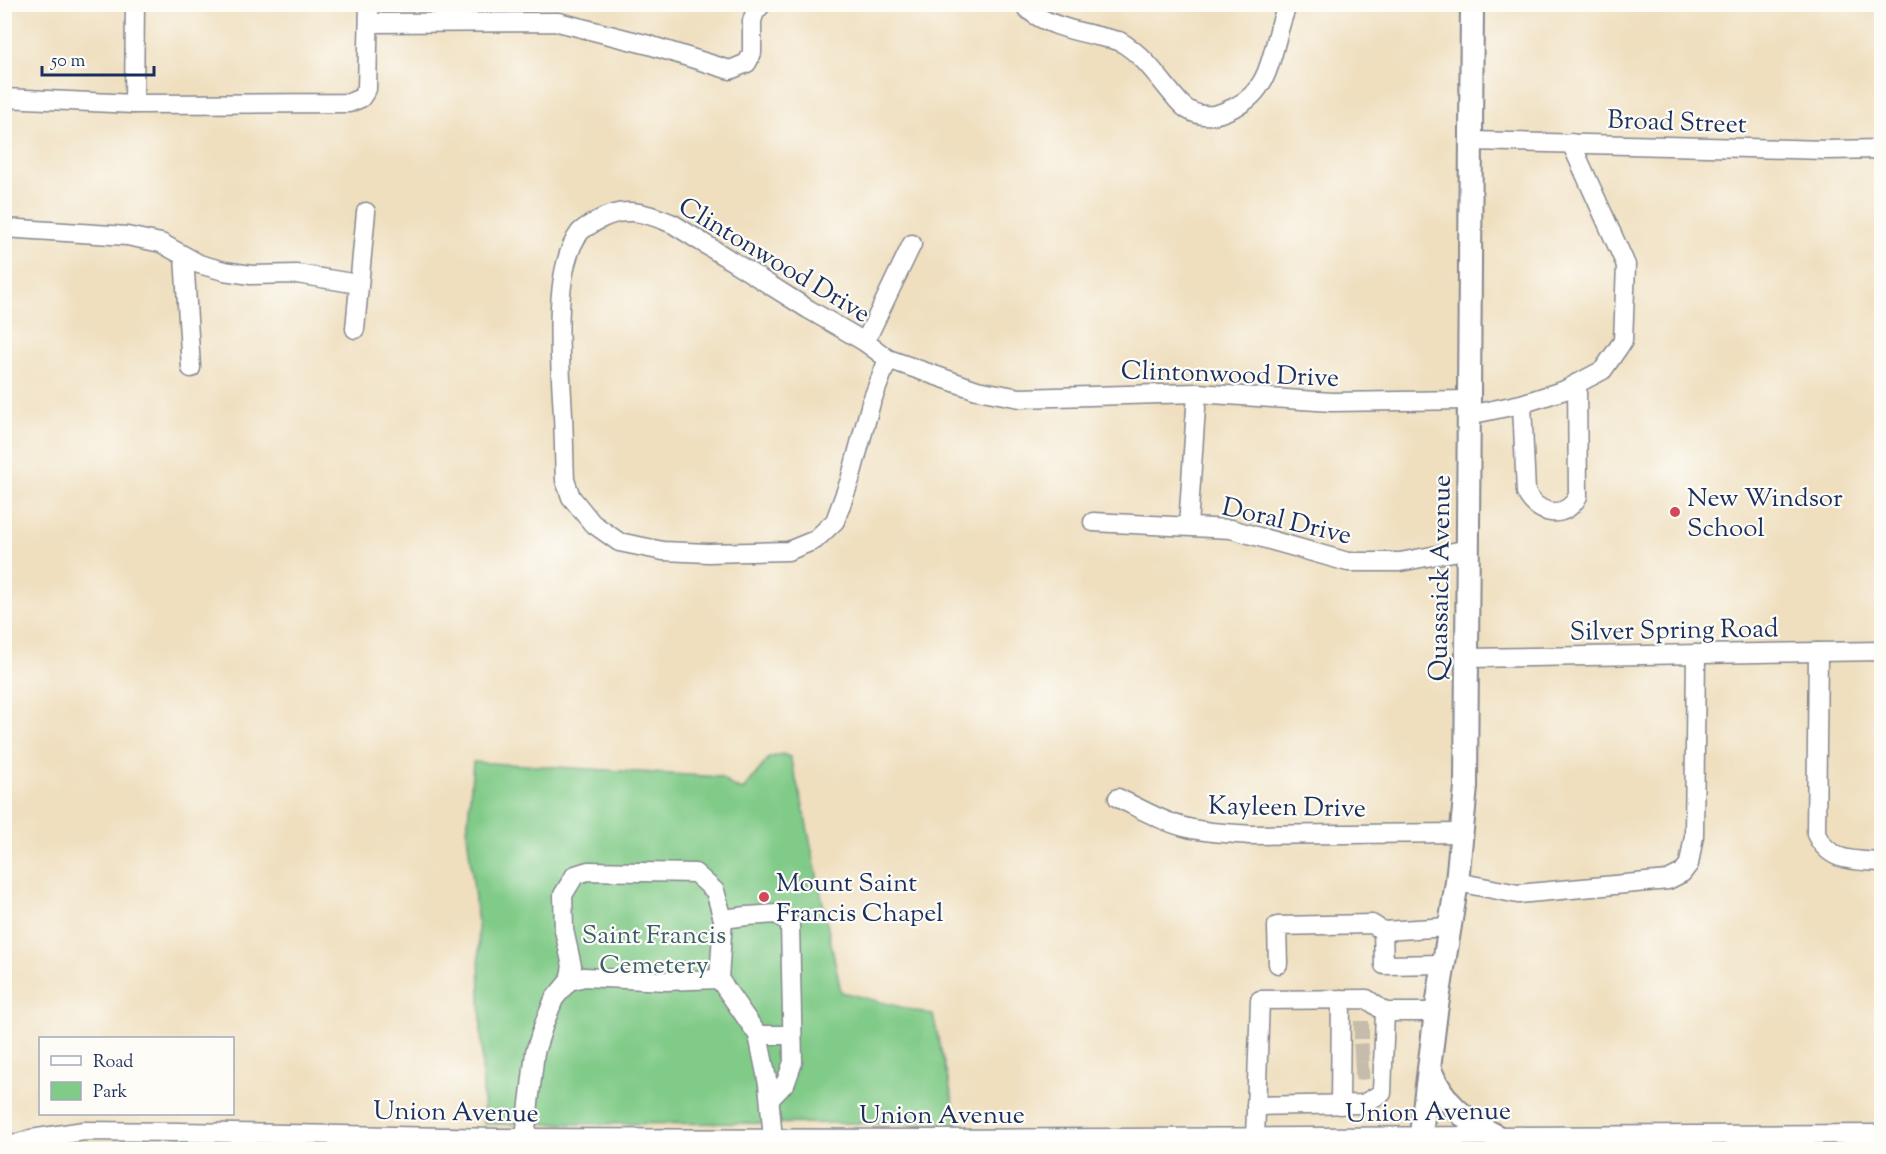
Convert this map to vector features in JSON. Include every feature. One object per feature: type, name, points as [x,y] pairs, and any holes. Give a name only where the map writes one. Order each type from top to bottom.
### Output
[{"type":"main road","name":"Quassaick Avenue","points":[[1415,1146],[1430,1070],[1436,1012],[1456,882],[1466,787],[1472,4]]},
{"type":"main road","points":[[1430,1070],[1442,1095],[1453,1107],[1473,1124],[1496,1136]]},
{"type":"street","points":[[134,104],[135,4]]},
{"type":"street","points":[[4,98],[134,104],[350,103],[362,98],[367,89],[369,14],[558,13],[730,70],[747,63],[752,53],[752,21],[754,12],[762,4]]},
{"type":"street","points":[[1023,4],[1028,11],[1045,22],[1119,41],[1128,46],[1183,106],[1201,116],[1218,114],[1238,106],[1250,98],[1266,78],[1288,4]]},
{"type":"street","name":"Broad Street","points":[[1471,141],[1826,150],[1881,149]]},
{"type":"street","name":"Clintonwood Drive","points":[[888,359],[871,403],[850,480],[835,521],[815,540],[788,551],[708,553],[663,551],[619,542],[592,523],[571,497],[565,480],[559,368],[561,294],[566,260],[581,231],[609,214],[633,211],[673,224],[865,342],[888,359],[977,390],[1020,398],[1197,393],[1469,408],[1522,404],[1565,390],[1603,370],[1623,341],[1626,265],[1571,143]]},
{"type":"street","points":[[355,329],[366,212]]},
{"type":"street","points":[[4,228],[127,236],[161,243],[199,264],[224,271],[251,275],[297,274],[358,284]]},
{"type":"street","points":[[865,342],[912,244]]},
{"type":"street","points":[[184,256],[191,368]]},
{"type":"street","points":[[1522,404],[1526,492],[1530,501],[1540,508],[1551,513],[1562,512],[1573,506],[1578,496],[1577,383]]},
{"type":"street","points":[[1188,526],[1197,393]]},
{"type":"street","name":"Doral Drive","points":[[1093,522],[1231,529],[1348,562],[1400,562],[1469,549]]},
{"type":"street","name":"Silver Spring Road","points":[[1467,658],[1881,651]]},
{"type":"street","points":[[1818,652],[1816,834],[1822,846],[1831,854],[1849,859],[1881,862]]},
{"type":"street","points":[[1456,882],[1518,894],[1668,880],[1682,873],[1689,864],[1694,836],[1696,654]]},
{"type":"street","name":"Kayleen Drive","points":[[1118,798],[1162,820],[1188,829],[1218,833],[1249,835],[1462,833]]},
{"type":"street","points":[[525,1138],[535,1052],[554,999],[569,981],[572,966],[564,930],[563,895],[575,875],[588,871],[695,873],[715,891],[723,920],[719,979],[758,1035],[768,1084],[773,1139]]},
{"type":"street","points":[[723,920],[747,915],[777,914],[790,924],[793,1062],[786,1082],[770,1099]]},
{"type":"street","points":[[1278,964],[1277,926],[1372,924],[1383,931],[1449,927]]},
{"type":"street","points":[[1383,931],[1384,964],[1444,964]]},
{"type":"street","points":[[569,981],[584,977],[666,981],[719,979]]},
{"type":"street","points":[[1341,999],[1367,1027]]},
{"type":"street","points":[[1255,1138],[1260,1000],[1367,999],[1367,1027],[1362,1062],[1340,1105]]},
{"type":"street","points":[[1367,1027],[1436,1012]]},
{"type":"street","points":[[1256,1106],[1363,1104],[1382,1093],[1362,1062],[1367,1027]]},
{"type":"street","points":[[758,1035],[792,1035]]},
{"type":"street","name":"Union Avenue","points":[[4,1148],[31,1139],[84,1131],[525,1138],[1255,1138],[1415,1146],[1496,1136],[1624,1142],[1881,1134]]},
{"type":"green space","name":"Saint Francis Cemetery","points":[[782,754],[790,757],[802,802],[841,992],[933,1015],[958,1123],[484,1124],[478,924],[467,833],[473,762],[720,777],[734,787],[743,790],[769,758]]},
{"type":"green space","points":[[179,1132],[1420,1138],[1420,1150],[178,1150]]},
{"type":"tunnel","points":[[1354,1030],[1369,1030]]},
{"type":"tunnel","points":[[1354,1053],[1369,1052]]},
{"type":"tunnel","points":[[1355,1071],[1369,1070]]},
{"type":"place","name":"New Windsor School","points":[[1675,512]]},
{"type":"place","name":"Mount Saint Francis Chapel","points":[[764,897]]}]
